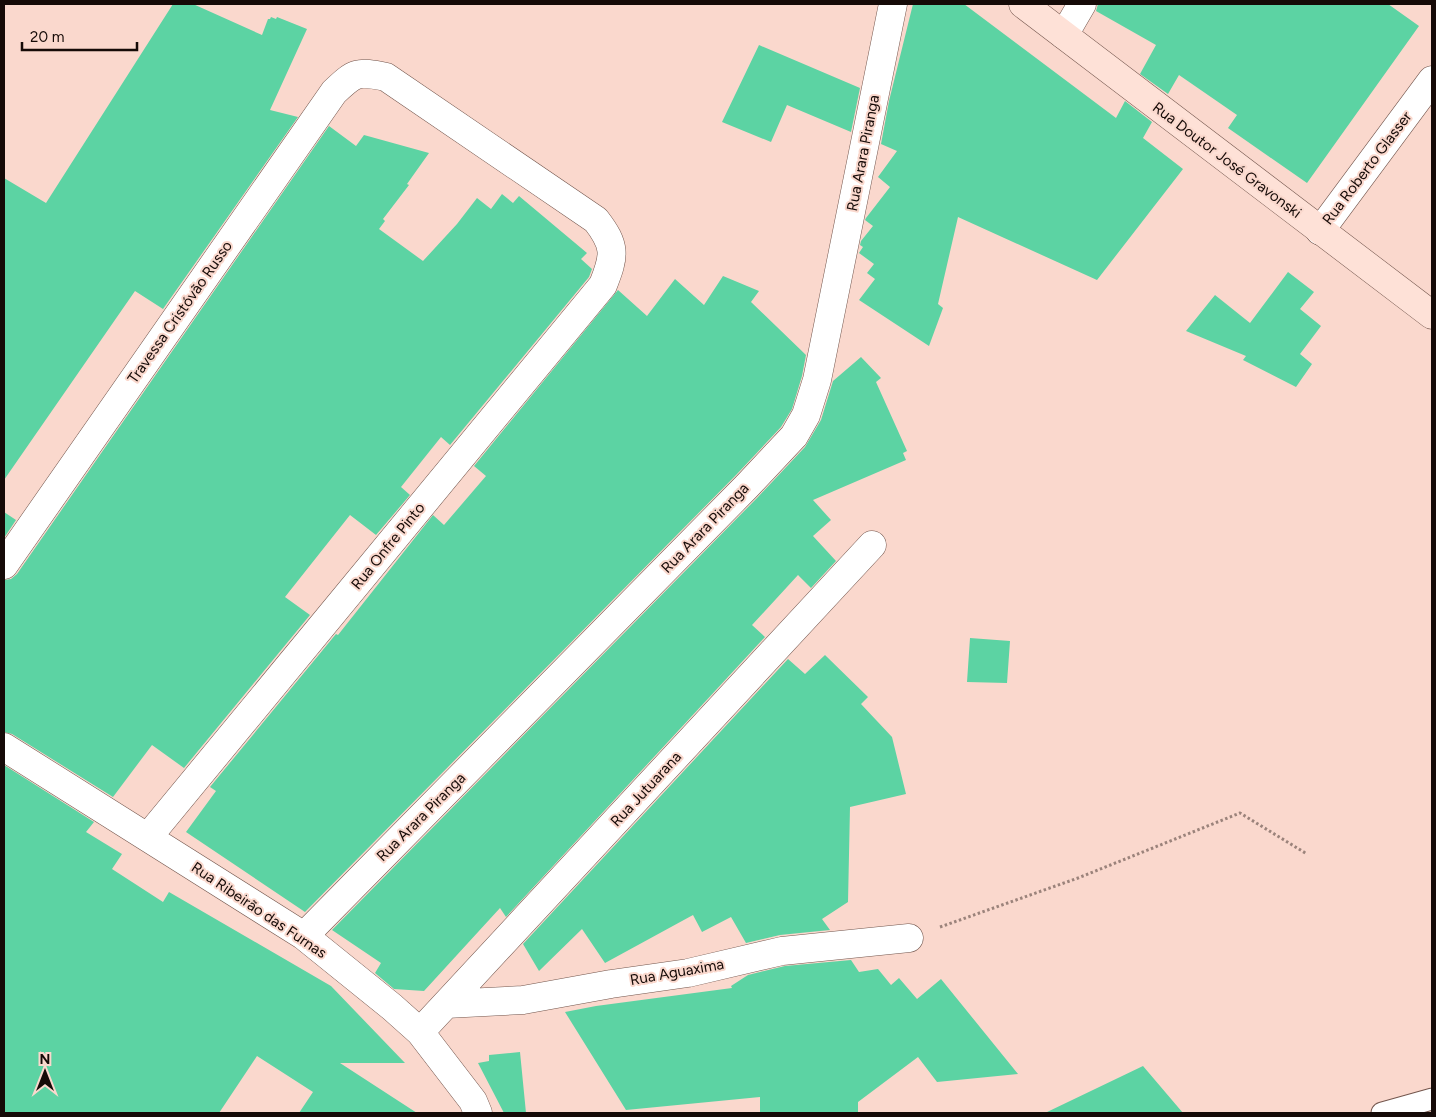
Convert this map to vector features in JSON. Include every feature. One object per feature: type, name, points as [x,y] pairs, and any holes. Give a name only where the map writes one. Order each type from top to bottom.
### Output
[{"type":"street","name":"Rua Arara Piranga","points":[[304,936],[794,436],[806,415],[817,380],[893,4]]},
{"type":"street","name":"Rua Doutor José Gravonski","points":[[1023,4],[1432,316]]},
{"type":"street","points":[[1064,35],[1082,4]]},
{"type":"street","name":"Travessa Cristóvão Russo","points":[[4,565],[334,92],[350,76],[368,74],[386,77],[596,220],[606,233],[612,247]]},
{"type":"street","name":"Rua Roberto Glasser","points":[[1320,231],[1432,80]]},
{"type":"street","name":"Rua Onfre Pinto","points":[[148,837],[603,285],[611,266],[612,247]]},
{"type":"street","name":"Rua Jutuarana","points":[[420,1032],[872,545]]},
{"type":"street","name":"Rua Ribeirão das Furnas","points":[[4,747],[304,936],[420,1032],[473,1101],[478,1113]]},
{"type":"street","name":"Rua Aguaxima","points":[[446,1004],[523,1000],[611,984],[688,973],[782,951],[909,938]]},
{"type":"lane","points":[[1382,1113],[1432,1099]]},
{"type":"path","points":[[909,938],[1078,878],[1240,813],[1307,854]]},
{"type":"building","points":[[173,4],[193,4],[262,35],[268,19],[271,17],[276,19],[277,17],[307,29],[270,110],[298,117],[163,309],[135,291],[4,480],[4,178],[46,203]]},
{"type":"building","points":[[913,4],[964,4],[1116,118],[1125,101],[1152,122],[1143,138],[1183,169],[1097,280],[958,217],[938,304],[943,308],[929,346],[859,300],[875,279],[867,273],[874,264],[859,253],[863,247],[860,245],[873,226],[865,220],[866,218],[890,187],[878,177],[897,151],[881,144],[889,101]]},
{"type":"building","points":[[1098,4],[1388,4],[1419,26],[1307,183],[1228,128],[1237,115],[1179,75],[1168,94],[1140,74],[1156,45],[1096,11]]},
{"type":"building","points":[[759,45],[860,88],[851,132],[787,105],[771,142],[722,122]]},
{"type":"building","points":[[329,126],[356,146],[364,135],[429,153],[407,184],[409,185],[383,219],[385,221],[379,229],[423,261],[457,224],[477,198],[491,209],[502,194],[513,203],[519,196],[587,253],[581,259],[592,269],[589,277],[450,445],[441,437],[401,487],[410,495],[376,535],[350,515],[285,597],[310,615],[184,768],[152,745],[113,797],[12,734],[4,732],[4,580],[11,579],[17,574]]},
{"type":"building","points":[[1288,272],[1314,292],[1300,309],[1321,326],[1300,354],[1312,364],[1296,387],[1243,360],[1246,356],[1186,331],[1215,295],[1250,323]]},
{"type":"building","points":[[723,276],[759,291],[751,302],[806,355],[792,409],[781,427],[736,475],[305,912],[186,832],[216,791],[210,787],[336,634],[338,635],[433,515],[444,525],[486,476],[474,466],[618,290],[647,316],[675,279],[704,305]]},
{"type":"building","points":[[861,357],[881,378],[876,382],[907,451],[903,453],[906,460],[813,500],[831,520],[813,536],[836,561],[811,588],[798,575],[752,625],[765,637],[506,917],[500,908],[424,991],[394,989],[375,973],[381,963],[332,930],[805,447],[821,420],[833,381]]},
{"type":"building","points":[[4,512],[16,520],[4,538]]},
{"type":"building","points":[[970,638],[1010,641],[1007,683],[967,682]]},
{"type":"building","points":[[825,655],[868,697],[861,704],[892,737],[906,794],[850,807],[848,902],[822,919],[830,930],[780,935],[746,943],[731,917],[702,932],[693,915],[605,963],[582,929],[539,971],[523,944],[788,659],[805,674]]},
{"type":"building","points":[[4,765],[94,822],[86,832],[122,854],[112,869],[163,902],[169,892],[331,986],[405,1063],[340,1063],[417,1113],[299,1113],[313,1092],[257,1056],[219,1113],[4,1113]]},
{"type":"building","points":[[851,960],[859,972],[878,969],[891,985],[899,978],[917,999],[941,979],[1018,1074],[937,1082],[918,1057],[858,1102],[858,1113],[760,1113],[760,1097],[626,1110],[565,1012],[596,1006],[732,988],[731,986],[748,975],[785,966]]},
{"type":"building","points":[[520,1052],[526,1113],[504,1113],[478,1063],[489,1061],[489,1055]]},
{"type":"building","points":[[1143,1066],[1183,1113],[1045,1113]]}]
